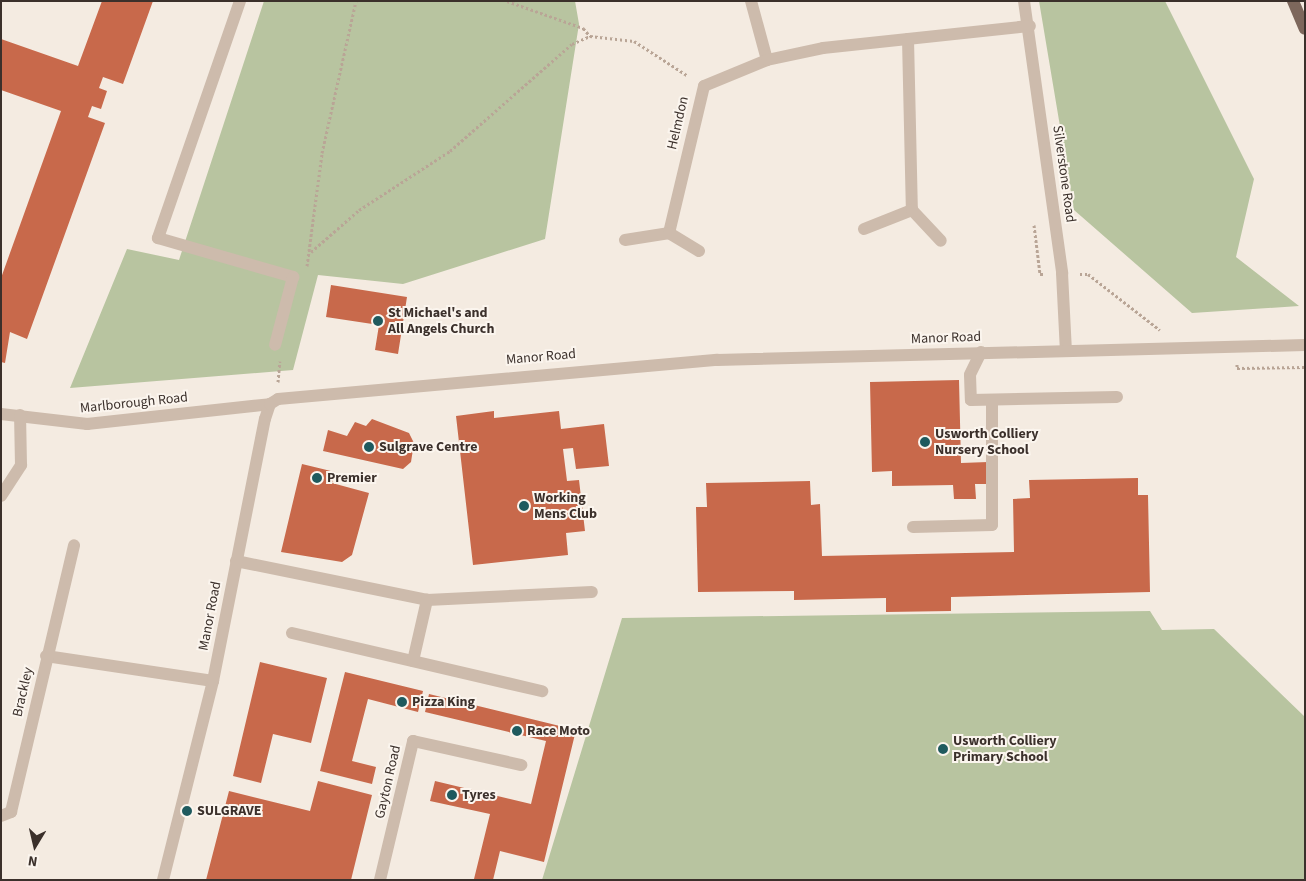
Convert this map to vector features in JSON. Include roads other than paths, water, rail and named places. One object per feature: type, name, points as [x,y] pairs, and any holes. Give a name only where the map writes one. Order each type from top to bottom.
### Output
[{"type":"main road","points":[[1293,1],[1305,29]]},
{"type":"street","points":[[240,1],[158,238],[293,277],[279,349]]},
{"type":"street","points":[[751,1],[767,60]]},
{"type":"street","name":"Silverstone Road","points":[[1024,1],[1030,26],[1062,274],[1066,351]]},
{"type":"street","name":"Helmdon","points":[[669,233],[704,86],[767,60],[823,48],[1030,26]]},
{"type":"street","points":[[908,39],[912,210],[941,241]]},
{"type":"street","points":[[864,229],[912,210]]},
{"type":"street","points":[[625,240],[669,233],[699,251]]},
{"type":"street","name":"Manor Road","points":[[163,880],[213,681],[236,561],[274,402],[600,367],[981,352],[1305,345]]},
{"type":"street","points":[[981,352],[970,375],[970,400],[1117,397]]},
{"type":"street","points":[[913,527],[992,525],[992,400]]},
{"type":"street","name":"Marlborough Road","points":[[1,414],[20,415],[62,424],[87,424],[274,402]]},
{"type":"street","points":[[1,496],[21,465],[20,415]]},
{"type":"street","name":"Brackley","points":[[1,816],[11,812],[46,656],[74,545]]},
{"type":"street","points":[[236,561],[427,600],[592,592]]},
{"type":"street","points":[[413,661],[427,600]]},
{"type":"street","points":[[292,633],[542,691]]},
{"type":"street","name":"Brackley","points":[[46,656],[213,681]]},
{"type":"street","name":"Gayton Road","points":[[380,880],[413,741],[521,765]]},
{"type":"place","name":"St Michael's and All Angels Church","points":[[378,321]]},
{"type":"place","name":"Usworth Colliery Nursery School","points":[[925,442]]},
{"type":"place","name":"Sulgrave Centre","points":[[369,447]]},
{"type":"place","name":"Premier","points":[[317,478]]},
{"type":"place","name":"Working Mens Club","points":[[524,506]]},
{"type":"place","name":"Pizza King","points":[[402,702]]},
{"type":"place","name":"Race Moto","points":[[517,731]]},
{"type":"place","name":"Usworth Colliery Primary School","points":[[943,749]]},
{"type":"place","name":"Tyres","points":[[452,795]]},
{"type":"place","name":"SULGRAVE","points":[[187,811]]}]
